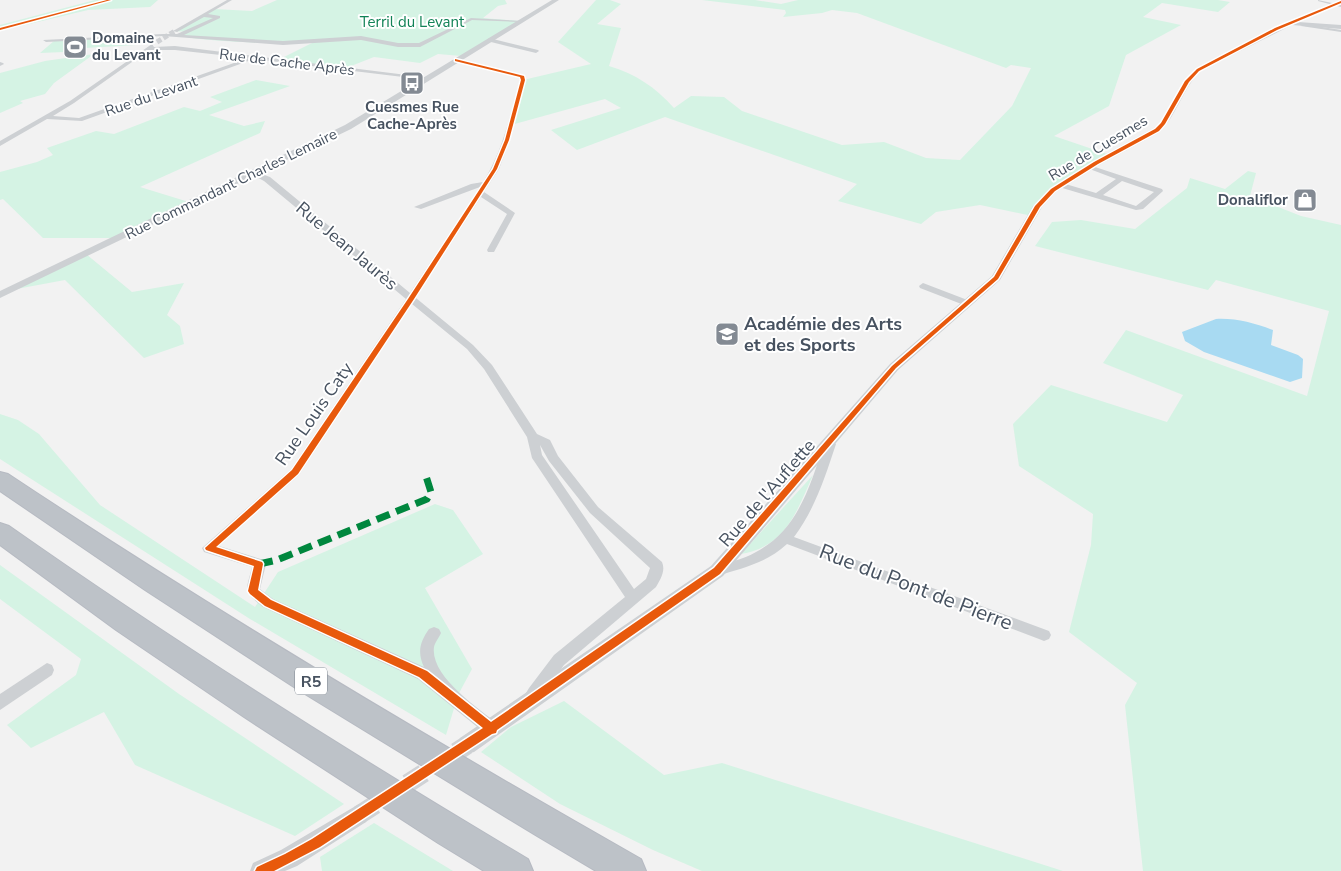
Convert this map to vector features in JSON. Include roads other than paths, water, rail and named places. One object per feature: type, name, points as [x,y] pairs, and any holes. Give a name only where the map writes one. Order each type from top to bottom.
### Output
[{"type":"highway","name":"R5","points":[[0,480],[108,554],[376,722],[629,871]]},
{"type":"highway","points":[[0,532],[68,583],[338,764],[516,871]]},
{"type":"street","points":[[176,34],[203,15],[230,0]]},
{"type":"street","name":"Rue Commandant Charles Lemaire","points":[[0,295],[348,126],[556,0]]},
{"type":"street","points":[[777,0],[784,0]]},
{"type":"street","points":[[1320,0],[1338,5]]},
{"type":"street","name":"Rue de Cuesmes","points":[[1038,206],[1062,185],[1089,167],[1160,127],[1187,81],[1198,70],[1224,54],[1292,23],[1338,5],[1341,2]]},
{"type":"street","points":[[176,34],[218,17],[203,15]]},
{"type":"street","points":[[46,40],[176,34],[283,43],[361,38],[398,45],[420,45],[471,19],[520,21]]},
{"type":"street","points":[[1292,23],[1340,29]]},
{"type":"street","points":[[489,40],[536,51]]},
{"type":"street","points":[[0,144],[83,94],[157,42]]},
{"type":"street","name":"Rue de Cache Après","points":[[147,49],[175,48],[428,78]]},
{"type":"street","name":"Rue du Levant","points":[[46,117],[80,120],[217,73],[253,58]]},
{"type":"street","name":"Rue Louis Caty","points":[[456,60],[517,73],[522,76],[523,80],[507,140],[486,184],[295,472],[209,548],[259,564],[253,590],[268,602],[423,674],[492,728]]},
{"type":"street","points":[[474,64],[508,69]]},
{"type":"street","points":[[1062,185],[1136,208],[1140,207],[1159,191],[1089,167]]},
{"type":"street","name":"Rue Jean Jaurès","points":[[253,173],[267,178],[480,356],[533,437],[536,455],[633,598]]},
{"type":"street","points":[[1097,196],[1121,178]]},
{"type":"street","points":[[418,207],[474,186],[486,184]]},
{"type":"street","points":[[480,192],[511,213],[492,250]]},
{"type":"street","name":"Rue de l'Auflette","points":[[467,746],[527,702],[717,571],[830,444],[894,367],[996,278],[1038,206]]},
{"type":"street","points":[[922,286],[967,303]]},
{"type":"street","name":"Rue Jean Jaurès","points":[[527,702],[560,660],[655,577],[657,566],[594,510],[553,458],[546,443],[533,437]]},
{"type":"street","points":[[717,571],[762,556],[787,539],[802,518],[830,444]]},
{"type":"street","name":"Rue du Pont de Pierre","points":[[787,539],[1044,635]]},
{"type":"street","points":[[434,633],[426,644],[427,657],[448,692]]},
{"type":"street","points":[[0,703],[47,670]]},
{"type":"street","points":[[261,871],[290,858],[360,815]]},
{"type":"water","points":[[1216,319],[1231,319],[1273,330],[1271,345],[1298,355],[1303,359],[1302,378],[1290,382],[1204,352],[1185,341],[1182,332]]},
{"type":"tunnel","points":[[157,42],[175,31]]},
{"type":"tunnel","points":[[359,815],[467,745]]},
{"type":"place","name":"Domaine du Levant","points":[[75,47]]},
{"type":"place","name":"Cuesmes Rue Cache-Après","points":[[412,83]]},
{"type":"place","name":"Donaliflor","points":[[1305,200]]},
{"type":"place","name":"Académie des Arts et des Sports","points":[[727,334]]},
{"type":"park label","name":"Terril du Levant","points":[[412,22]]}]
